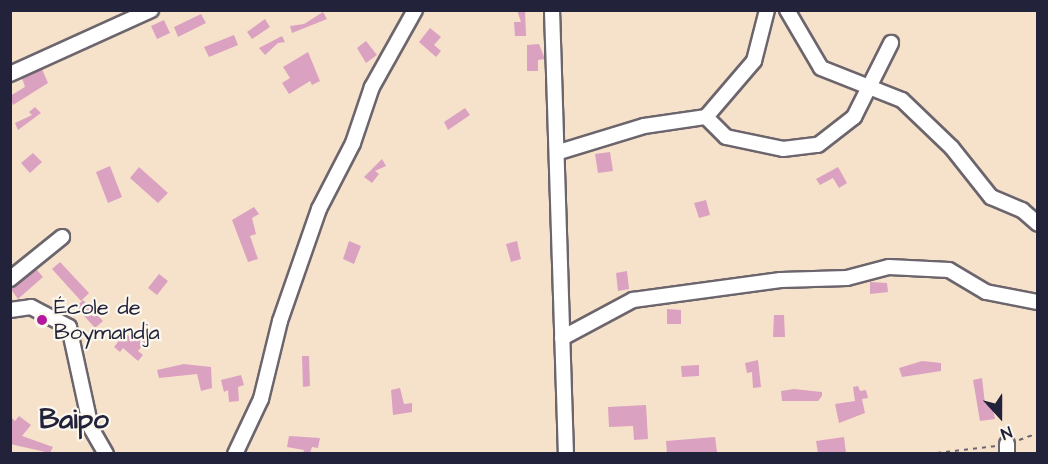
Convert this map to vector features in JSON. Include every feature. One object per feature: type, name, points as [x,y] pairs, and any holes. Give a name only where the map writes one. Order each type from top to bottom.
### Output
[{"type":"street","points":[[10,74],[151,10]]},
{"type":"street","points":[[236,453],[261,399],[280,321],[320,209],[353,143],[372,87],[415,10]]},
{"type":"street","points":[[552,10],[559,152],[566,453]]},
{"type":"street","points":[[559,152],[644,126],[706,117],[754,61],[767,10]]},
{"type":"street","points":[[787,10],[821,68],[902,100],[952,148],[991,197],[1022,210],[1038,224]]},
{"type":"street","points":[[706,117],[726,137],[783,149],[818,145],[854,117],[891,43]]},
{"type":"street","points":[[10,279],[62,237]]},
{"type":"street","points":[[562,338],[633,300],[781,280],[847,278],[889,267],[949,270],[986,292],[1038,302]]},
{"type":"street","points":[[10,310],[31,307],[69,327],[91,428],[106,453]]},
{"type":"path","points":[[928,453],[1007,449],[1038,433]]},
{"type":"building","points":[[517,10],[525,10],[526,36],[515,36],[514,22],[521,22]]},
{"type":"building","points":[[323,12],[327,19],[292,33],[290,26],[304,24]]},
{"type":"building","points":[[201,14],[206,23],[178,37],[174,27]]},
{"type":"building","points":[[265,19],[270,27],[252,39],[247,32]]},
{"type":"building","points":[[164,20],[170,33],[157,39],[151,26]]},
{"type":"building","points":[[430,28],[441,37],[434,45],[441,51],[436,57],[419,42]]},
{"type":"building","points":[[234,35],[238,45],[209,57],[204,47]]},
{"type":"building","points":[[282,36],[285,42],[278,43],[265,55],[259,48]]},
{"type":"building","points":[[366,41],[377,55],[366,63],[357,48]]},
{"type":"building","points":[[539,44],[545,59],[538,60],[538,71],[527,71],[527,45]]},
{"type":"building","points":[[308,52],[320,81],[312,85],[310,81],[289,94],[282,83],[290,78],[283,67]]},
{"type":"building","points":[[42,69],[48,83],[13,105],[10,96],[25,87],[22,78]]},
{"type":"building","points":[[35,107],[41,113],[18,130],[15,123],[32,115],[29,112]]},
{"type":"building","points":[[465,108],[470,115],[448,130],[444,122]]},
{"type":"building","points":[[610,152],[613,171],[598,173],[595,154]]},
{"type":"building","points":[[33,153],[42,162],[30,173],[21,163]]},
{"type":"building","points":[[382,159],[386,166],[375,171],[379,174],[372,183],[364,177]]},
{"type":"building","points":[[110,166],[122,197],[108,203],[96,172]]},
{"type":"building","points":[[139,167],[168,193],[158,203],[130,178]]},
{"type":"building","points":[[838,167],[847,183],[839,188],[833,178],[820,185],[816,179]]},
{"type":"building","points":[[706,200],[710,215],[699,218],[694,203]]},
{"type":"building","points":[[254,207],[259,214],[252,218],[256,234],[250,236],[258,259],[248,262],[232,220]]},
{"type":"building","points":[[349,241],[361,246],[354,264],[343,259]]},
{"type":"building","points":[[517,241],[521,259],[511,262],[506,244]]},
{"type":"building","points":[[60,262],[89,293],[81,301],[52,269]]},
{"type":"building","points":[[36,269],[43,277],[18,299],[10,288]]},
{"type":"building","points":[[627,271],[629,289],[618,291],[616,273]]},
{"type":"building","points":[[159,274],[168,281],[157,295],[148,288]]},
{"type":"building","points":[[870,282],[887,283],[888,292],[870,294]]},
{"type":"building","points":[[83,300],[103,321],[95,328],[76,307]]},
{"type":"building","points":[[667,309],[681,310],[681,324],[667,324]]},
{"type":"building","points":[[774,315],[784,315],[785,337],[773,337]]},
{"type":"building","points":[[125,333],[134,340],[139,334],[147,340],[138,351],[143,355],[138,361],[123,348],[120,352],[114,347]]},
{"type":"building","points":[[302,356],[309,356],[310,386],[303,387]]},
{"type":"building","points":[[758,360],[761,387],[753,388],[752,372],[747,373],[745,363]]},
{"type":"building","points":[[922,361],[941,363],[941,371],[902,377],[899,368]]},
{"type":"building","points":[[184,364],[211,367],[212,388],[201,391],[197,374],[159,378],[157,370]]},
{"type":"building","points":[[699,365],[699,376],[682,377],[681,366]]},
{"type":"building","points":[[241,375],[244,385],[238,387],[239,401],[229,402],[228,390],[224,392],[221,380]]},
{"type":"building","points":[[982,378],[985,404],[992,403],[995,419],[980,421],[973,380]]},
{"type":"building","points":[[858,386],[860,391],[866,390],[868,398],[862,399],[865,413],[839,423],[835,404],[855,401],[853,387]]},
{"type":"building","points":[[400,388],[404,404],[412,403],[412,412],[393,415],[391,390]]},
{"type":"building","points":[[794,389],[822,392],[822,396],[818,401],[782,401],[781,391]]},
{"type":"building","points":[[646,405],[648,439],[634,440],[633,426],[609,427],[608,407]]},
{"type":"building","points":[[10,416],[15,421],[19,416],[31,425],[22,436],[53,447],[50,453],[10,444]]},
{"type":"building","points":[[289,436],[320,438],[318,448],[312,447],[310,453],[303,453],[304,450],[287,447]]},
{"type":"building","points":[[715,437],[717,452],[667,453],[666,441]]},
{"type":"building","points":[[844,437],[846,453],[818,453],[816,441]]},
{"type":"place","name":"École de Boymandja","points":[[42,320]]},
{"type":"district","name":"Baipo","points":[[74,420]]}]
